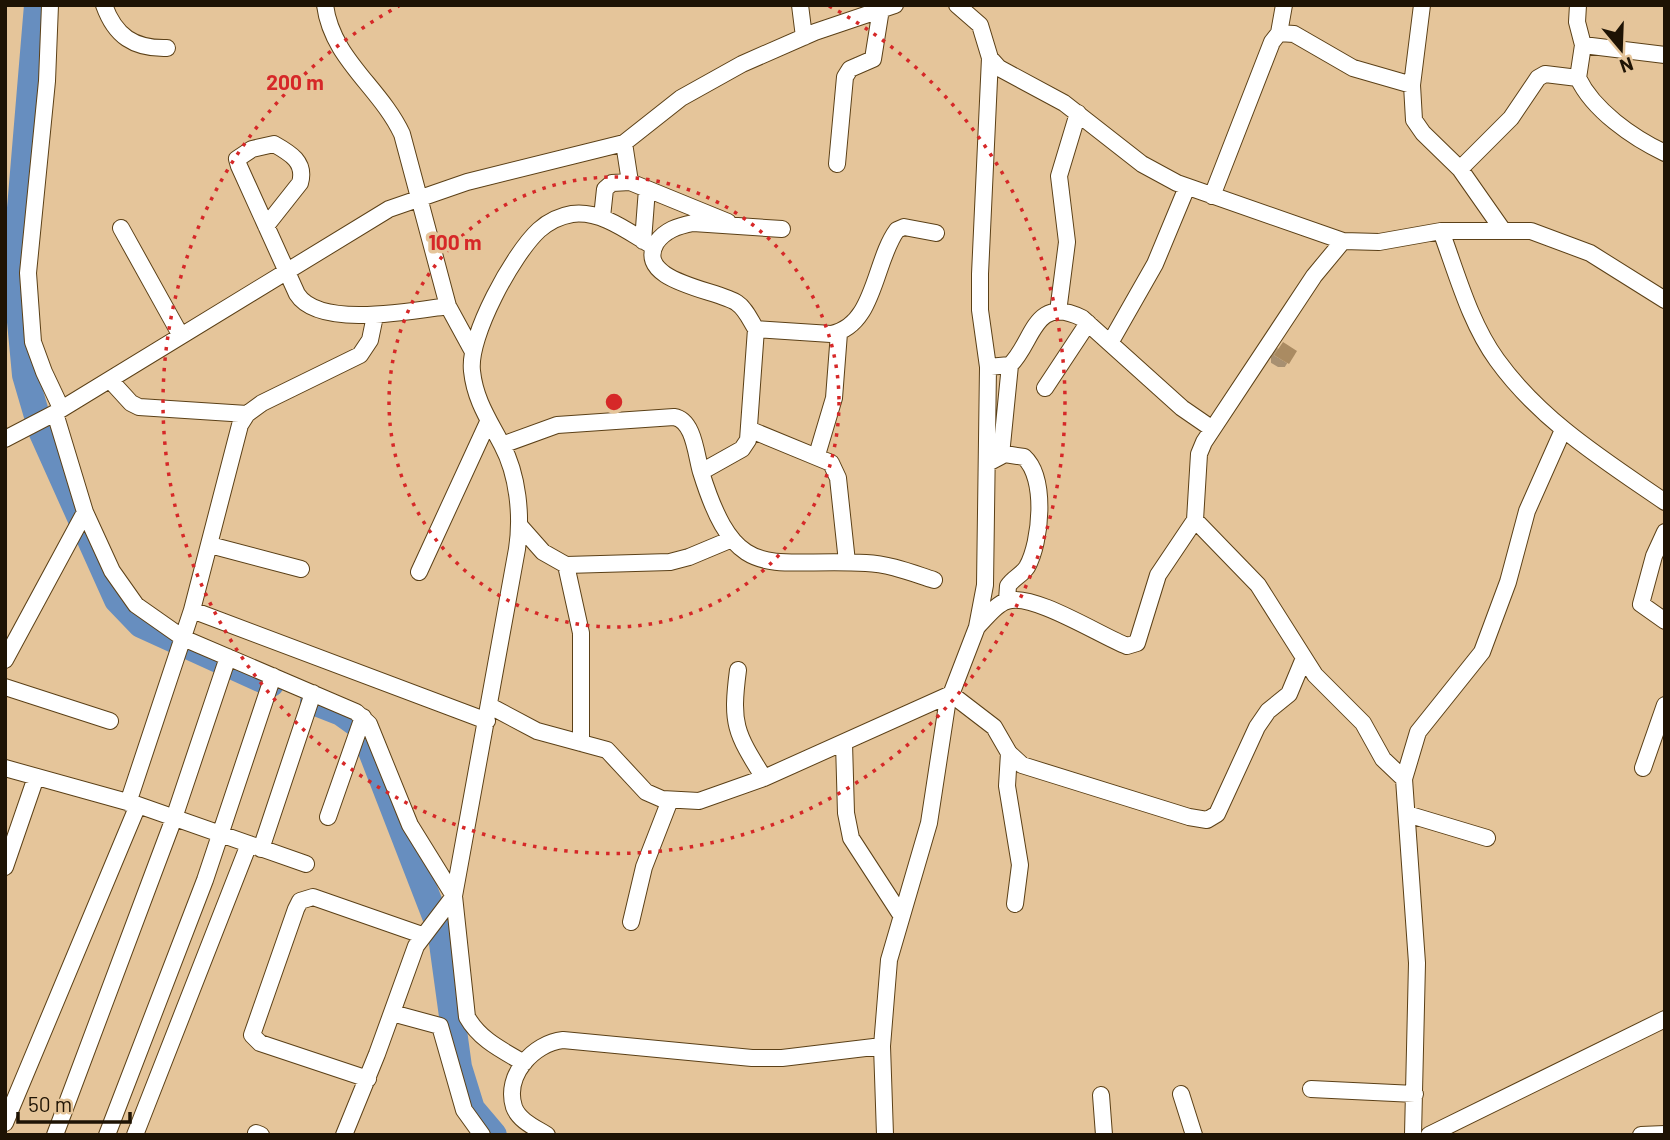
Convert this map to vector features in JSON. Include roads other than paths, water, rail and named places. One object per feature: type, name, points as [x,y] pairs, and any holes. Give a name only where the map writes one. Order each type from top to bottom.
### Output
[{"type":"street","points":[[50,5],[47,80],[28,273],[33,342],[44,373],[50,416],[85,512],[123,590],[153,620],[183,638],[363,717],[374,733],[410,825],[454,896]]},
{"type":"street","points":[[104,5],[108,18],[127,41],[151,48],[167,48]]},
{"type":"street","points":[[325,5],[333,38],[345,59],[391,111],[402,134],[448,306],[472,351]]},
{"type":"street","points":[[800,5],[804,37]]},
{"type":"street","points":[[957,5],[980,25],[990,58],[980,274],[982,331],[988,367],[994,459]]},
{"type":"street","points":[[1212,196],[1272,42],[1279,33],[1284,5]]},
{"type":"street","points":[[1422,5],[1412,86],[1412,113],[1416,126],[1460,169],[1502,229]]},
{"type":"street","points":[[1578,5],[1577,22],[1583,46],[1578,78],[1593,101],[1643,142],[1665,153]]},
{"type":"street","points":[[5,439],[110,380],[365,222],[420,197],[624,143],[681,99],[713,79],[804,37],[888,7]]},
{"type":"street","points":[[837,164],[845,77],[850,69],[873,59],[888,7]]},
{"type":"street","points":[[1279,33],[1294,34],[1353,68],[1412,86]]},
{"type":"street","points":[[1583,46],[1665,55]]},
{"type":"street","points":[[990,58],[999,68],[1078,113],[1142,164],[1187,187],[1212,196],[1343,241],[1379,243],[1441,231],[1531,231],[1590,253],[1665,300]]},
{"type":"street","points":[[1460,169],[1511,118],[1538,78],[1545,74],[1578,78]]},
{"type":"street","points":[[1058,312],[1067,242],[1058,186],[1078,113]]},
{"type":"street","points":[[624,143],[630,182]]},
{"type":"street","points":[[266,226],[300,183],[303,175],[297,160],[274,144],[253,149],[237,159],[266,226],[302,302],[312,307],[375,316],[448,306]]},
{"type":"street","points":[[602,217],[605,189],[612,183],[630,182],[703,217],[739,226],[782,229]]},
{"type":"street","points":[[1110,343],[1155,264],[1187,187]]},
{"type":"street","points":[[647,189],[649,244],[655,261],[668,277],[738,303],[756,329],[751,430],[742,449],[701,472]]},
{"type":"street","points":[[524,1063],[487,1042],[474,1031],[467,1017],[454,896],[489,713],[520,526],[515,488],[502,445],[477,396],[472,351],[477,331],[486,313],[528,242],[540,229],[571,214],[602,217],[649,244]]},
{"type":"street","points":[[649,244],[668,231],[703,217]]},
{"type":"street","points":[[756,329],[839,332],[858,319],[897,230],[904,227],[936,233]]},
{"type":"street","points":[[121,228],[181,336]]},
{"type":"street","points":[[1441,231],[1473,314],[1495,358],[1542,412],[1563,430],[1665,502]]},
{"type":"street","points":[[1007,600],[1029,602],[1133,646],[1140,638],[1158,575],[1195,520],[1199,454],[1211,428],[1229,408],[1314,276],[1343,241]]},
{"type":"street","points":[[885,1135],[882,1046],[887,973],[901,915],[929,823],[951,694],[977,627],[985,585],[994,459],[1010,365],[1032,326],[1043,316],[1069,312],[1088,323],[1182,408],[1211,428]]},
{"type":"street","points":[[5,1123],[133,804],[192,610],[240,425],[247,414],[278,394],[360,355],[370,340],[375,316]]},
{"type":"street","points":[[1045,388],[1088,323]]},
{"type":"street","points":[[817,455],[834,398],[839,332]]},
{"type":"street","points":[[988,367],[1010,365]]},
{"type":"street","points":[[110,380],[131,404],[139,407],[247,414]]},
{"type":"street","points":[[502,445],[557,425],[681,418],[688,425],[710,500],[732,539],[742,550],[763,561],[780,564],[881,564],[934,580]]},
{"type":"street","points":[[419,572],[488,422]]},
{"type":"street","points":[[751,430],[831,463],[838,478],[847,562]]},
{"type":"street","points":[[1413,1135],[1417,963],[1404,779],[1419,732],[1482,652],[1508,582],[1527,511],[1563,430]]},
{"type":"street","points":[[977,627],[1007,600],[1011,581],[1028,564],[1040,512],[1037,486],[1029,461],[1018,454],[994,459]]},
{"type":"street","points":[[5,660],[85,512]]},
{"type":"street","points":[[1195,520],[1258,585],[1304,658],[1330,691],[1363,723],[1383,759],[1404,779]]},
{"type":"street","points":[[520,526],[543,552],[566,565],[670,562],[690,557],[732,539]]},
{"type":"street","points":[[1665,532],[1654,556],[1641,604],[1665,621]]},
{"type":"street","points":[[210,545],[301,569]]},
{"type":"street","points":[[566,565],[581,633],[581,743]]},
{"type":"street","points":[[192,610],[537,730],[607,750],[646,792],[670,800],[699,802],[764,778],[951,694]]},
{"type":"street","points":[[55,1135],[174,818],[228,657]]},
{"type":"street","points":[[951,694],[995,727],[1009,753],[1022,765],[1189,817],[1207,820],[1217,814],[1257,727],[1268,711],[1289,694],[1304,658]]},
{"type":"street","points":[[738,670],[734,720],[737,733],[764,778]]},
{"type":"street","points":[[107,1135],[221,835],[273,676]]},
{"type":"street","points":[[5,687],[110,721]]},
{"type":"street","points":[[135,1135],[255,846],[313,693]]},
{"type":"street","points":[[1643,768],[1665,705]]},
{"type":"street","points":[[328,817],[363,717]]},
{"type":"street","points":[[844,743],[846,813],[851,838],[901,915]]},
{"type":"street","points":[[1009,753],[1007,786],[1020,865],[1015,904]]},
{"type":"street","points":[[5,768],[133,804],[306,864]]},
{"type":"street","points":[[5,867],[36,777]]},
{"type":"street","points":[[631,922],[644,867],[670,800]]},
{"type":"street","points":[[1407,814],[1487,838]]},
{"type":"street","points":[[344,1135],[426,930],[454,896]]},
{"type":"street","points":[[368,1079],[260,1043],[252,1035],[296,909],[300,901],[313,897],[426,930]]},
{"type":"street","points":[[392,1013],[440,1026],[464,1110],[482,1135]]},
{"type":"street","points":[[1429,1135],[1665,1019]]},
{"type":"street","points":[[547,1135],[523,1120],[514,1107],[516,1077],[535,1049],[548,1042],[563,1040],[660,1052],[752,1058],[782,1058],[882,1046]]},
{"type":"street","points":[[1311,1089],[1415,1094]]},
{"type":"street","points":[[1181,1094],[1195,1135]]},
{"type":"street","points":[[1101,1095],[1104,1135]]},
{"type":"street","points":[[1641,1135],[1665,1134]]},
{"type":"waterway","points":[[37,5],[15,268],[25,375],[42,433],[117,600],[141,625],[271,684]]},
{"type":"waterway","points":[[313,702],[341,713],[362,728],[440,929],[459,1067],[472,1109],[494,1135]]}]
